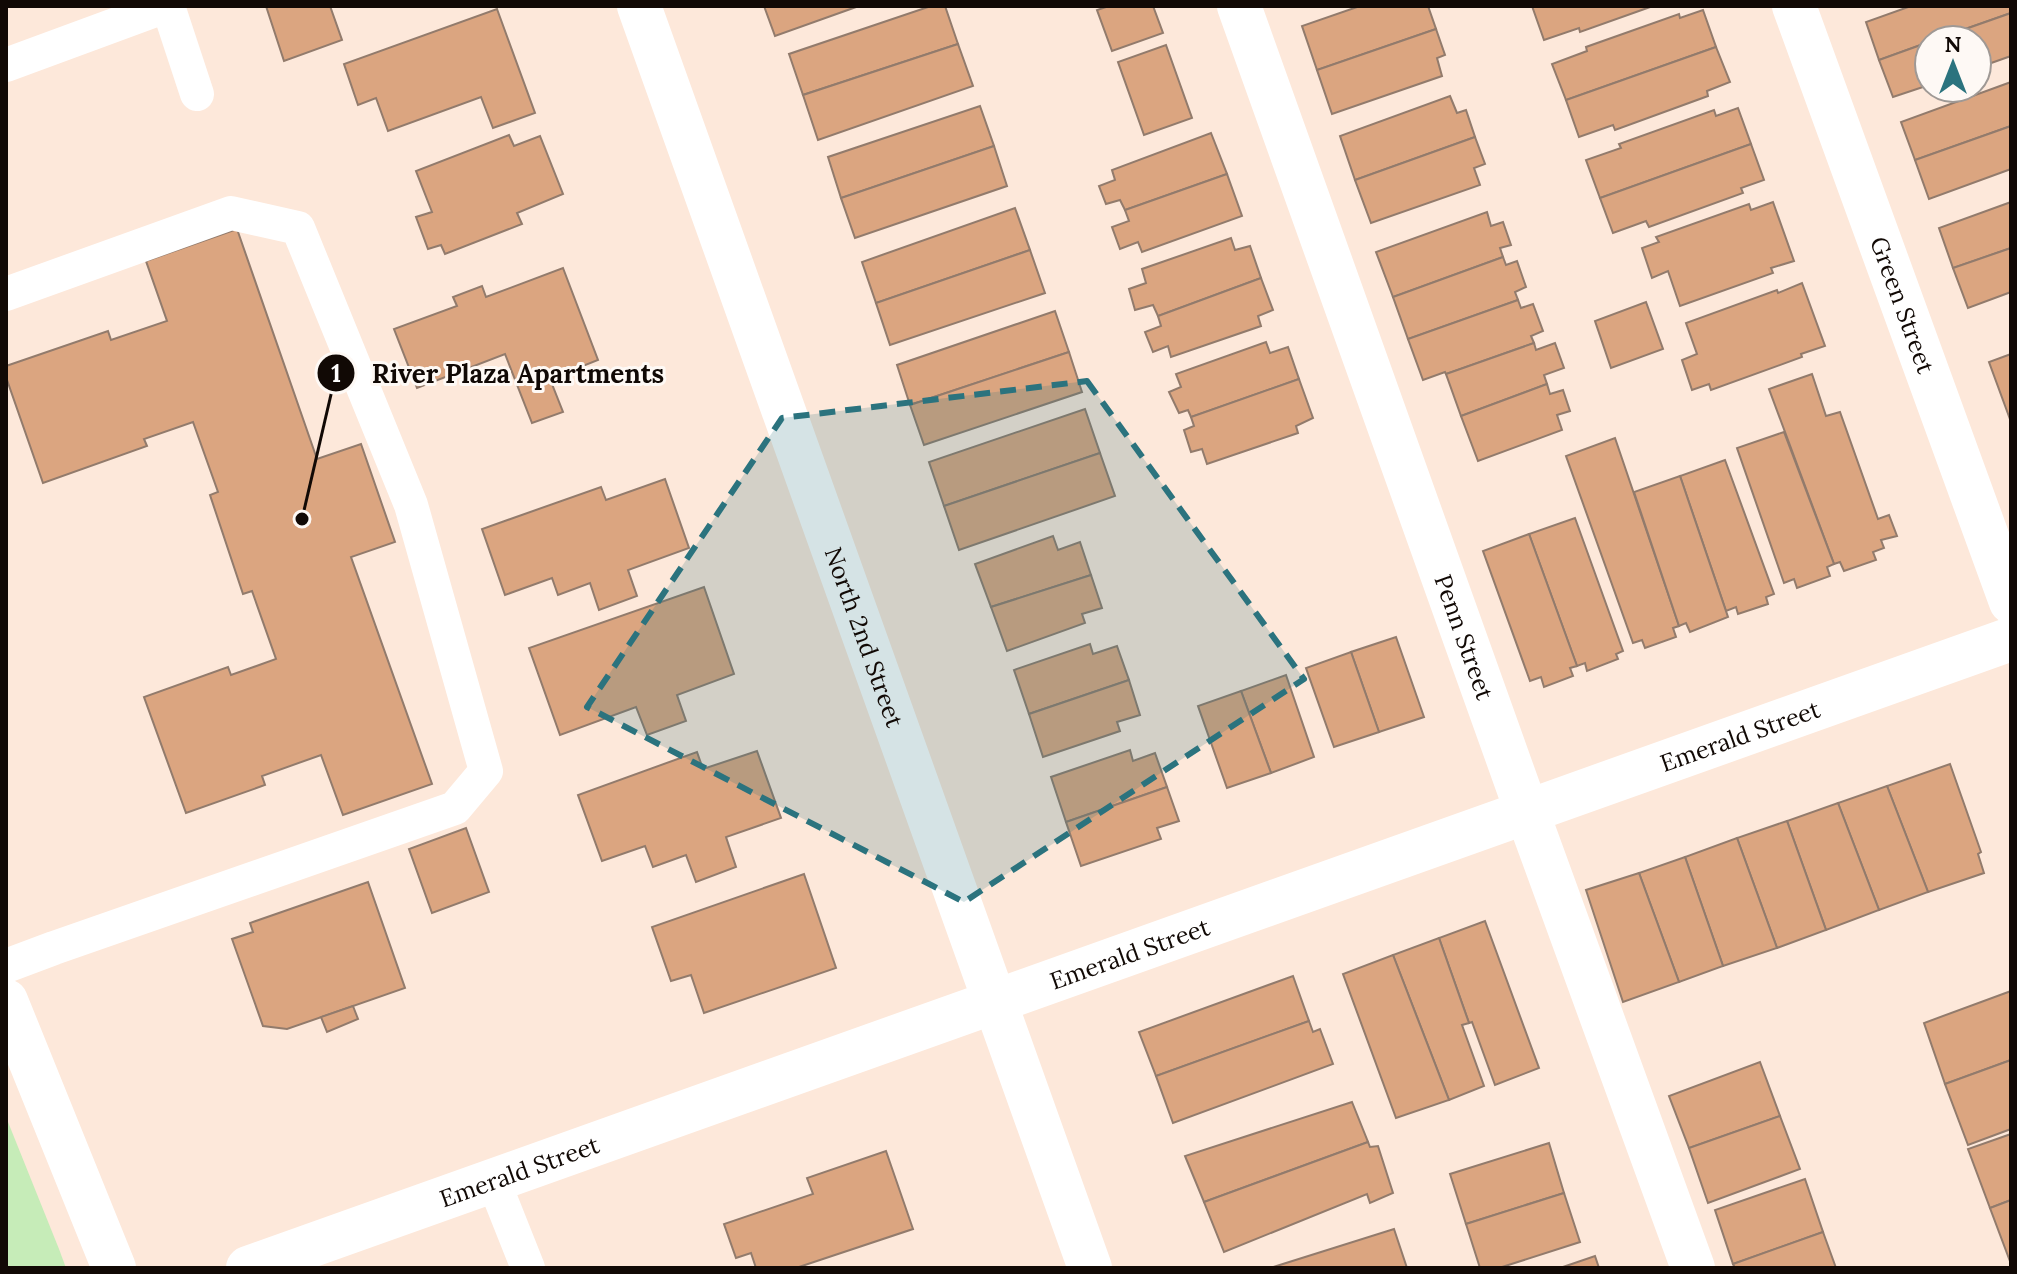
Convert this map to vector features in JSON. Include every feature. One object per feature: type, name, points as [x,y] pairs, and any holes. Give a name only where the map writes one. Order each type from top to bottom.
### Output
[{"type":"street","name":"North 2nd Street","points":[[639,6],[1090,1268]]},
{"type":"street","name":"Penn Street","points":[[1239,6],[1693,1268]]},
{"type":"street","name":"Green Street","points":[[1794,6],[2011,602]]},
{"type":"street","name":"Emerald Street","points":[[248,1268],[2011,639]]},
{"type":"street","points":[[6,1001],[114,1268]]},
{"type":"lane","points":[[6,65],[167,6],[197,94]]},
{"type":"lane","points":[[6,294],[231,213],[298,228],[411,505],[486,771],[455,808],[6,966]]},
{"type":"lane","points":[[493,1180],[528,1268]]},
{"type":"highlighted area","points":[[1087,381],[1304,679],[964,902],[587,707],[782,418]]},
{"type":"green space","points":[[6,1117],[59,1249],[66,1268],[6,1268]]},
{"type":"building","points":[[266,6],[330,6],[342,40],[284,61]]},
{"type":"building","points":[[764,6],[859,6],[775,36]]},
{"type":"building","points":[[931,6],[945,6],[958,44],[803,95],[789,54]]},
{"type":"building","points":[[1109,6],[1153,6],[1163,33],[1112,51],[1097,10]]},
{"type":"building","points":[[1360,6],[1428,6],[1436,29],[1317,70],[1302,26]]},
{"type":"building","points":[[1532,6],[1653,6],[1580,32],[1579,28],[1544,40]]},
{"type":"building","points":[[1911,6],[2011,6],[2011,13],[1980,24],[1913,24],[1913,48],[1879,60],[1866,22]]},
{"type":"building","points":[[497,9],[535,113],[493,128],[481,97],[388,131],[376,98],[358,105],[344,64]]},
{"type":"building","points":[[1703,10],[1716,47],[1566,100],[1552,64],[1587,51],[1586,47],[1679,14],[1680,18]]},
{"type":"building","points":[[2011,13],[2011,56],[1993,62],[1993,24],[1980,24]]},
{"type":"building","points":[[1436,29],[1445,55],[1437,58],[1442,76],[1332,114],[1317,70]]},
{"type":"building","points":[[958,44],[973,86],[818,140],[803,95]]},
{"type":"building","points":[[1166,45],[1192,118],[1144,135],[1118,62]]},
{"type":"building","points":[[1716,47],[1730,82],[1707,91],[1708,96],[1615,130],[1613,125],[1579,137],[1566,100]]},
{"type":"building","points":[[1913,48],[1913,90],[1893,97],[1879,60]]},
{"type":"building","points":[[2011,82],[2011,126],[1915,160],[1901,122],[1950,104],[1993,104],[1993,89]]},
{"type":"building","points":[[1450,96],[1457,113],[1466,110],[1475,137],[1355,180],[1340,136]]},
{"type":"building","points":[[980,106],[994,146],[841,198],[828,157]]},
{"type":"building","points":[[1738,108],[1751,144],[1600,198],[1586,160],[1621,148],[1619,144],[1714,110],[1716,116]]},
{"type":"building","points":[[2011,126],[2011,169],[1929,199],[1915,160]]},
{"type":"building","points":[[1211,133],[1227,174],[1125,210],[1120,200],[1106,204],[1099,186],[1115,180],[1112,170]]},
{"type":"building","points":[[509,135],[514,146],[540,136],[563,194],[517,213],[522,224],[445,254],[441,245],[428,249],[416,217],[432,212],[416,171]]},
{"type":"building","points":[[1475,137],[1485,164],[1474,168],[1480,185],[1371,223],[1355,180]]},
{"type":"building","points":[[1751,144],[1764,180],[1741,188],[1743,193],[1649,227],[1646,221],[1613,233],[1600,198]]},
{"type":"building","points":[[994,146],[1007,186],[855,238],[841,198]]},
{"type":"building","points":[[1227,174],[1242,216],[1142,252],[1138,242],[1120,249],[1112,227],[1129,221],[1125,210]]},
{"type":"building","points":[[1773,202],[1794,261],[1771,268],[1773,273],[1680,306],[1668,271],[1652,278],[1642,248],[1659,242],[1656,237],[1749,204],[1751,210]]},
{"type":"building","points":[[2011,202],[2011,248],[1953,268],[1939,228]]},
{"type":"building","points":[[1015,208],[1030,250],[876,303],[862,262]]},
{"type":"building","points":[[1487,212],[1491,226],[1503,222],[1511,245],[1500,248],[1503,257],[1393,297],[1376,252]]},
{"type":"building","points":[[237,229],[317,459],[361,444],[395,542],[351,557],[432,784],[343,815],[321,755],[262,776],[265,785],[186,813],[144,697],[228,667],[231,675],[276,659],[252,591],[243,594],[210,495],[218,492],[193,422],[144,439],[147,446],[43,483],[6,377],[6,366],[108,331],[111,340],[167,321],[146,261]]},
{"type":"building","points":[[1231,238],[1235,250],[1250,246],[1261,278],[1158,316],[1153,305],[1135,310],[1129,289],[1146,283],[1142,269]]},
{"type":"building","points":[[2011,248],[2011,292],[1968,308],[1953,268]]},
{"type":"building","points":[[1030,250],[1045,293],[890,345],[876,303]]},
{"type":"building","points":[[1503,257],[1506,265],[1517,261],[1526,287],[1515,292],[1518,300],[1408,339],[1393,297]]},
{"type":"building","points":[[563,268],[598,360],[550,379],[563,412],[532,423],[505,354],[417,388],[394,329],[457,306],[453,297],[482,286],[486,297]]},
{"type":"building","points":[[1261,278],[1273,310],[1258,316],[1261,326],[1171,357],[1168,346],[1153,352],[1145,332],[1161,326],[1158,316]]},
{"type":"building","points":[[1802,283],[1825,346],[1711,390],[1709,384],[1692,390],[1682,360],[1697,354],[1686,323]]},
{"type":"building","points":[[1518,300],[1521,308],[1533,304],[1543,331],[1531,336],[1534,343],[1423,380],[1408,339]]},
{"type":"building","points":[[1646,302],[1663,349],[1611,368],[1595,321]]},
{"type":"building","points":[[1055,311],[1069,352],[910,405],[897,365]]},
{"type":"building","points":[[1266,342],[1270,353],[1288,347],[1299,379],[1191,417],[1188,410],[1179,413],[1169,392],[1181,387],[1176,374]]},
{"type":"building","points":[[1534,343],[1536,350],[1555,343],[1564,368],[1544,375],[1547,384],[1461,416],[1446,374]]},
{"type":"building","points":[[1069,352],[1082,392],[924,445],[910,405]]},
{"type":"building","points":[[2011,354],[2011,422],[1989,362]]},
{"type":"building","points":[[1812,374],[1826,416],[1840,412],[1878,519],[1889,515],[1897,536],[1881,540],[1884,548],[1873,552],[1876,560],[1844,571],[1840,562],[1834,564],[1769,389]]},
{"type":"building","points":[[1299,379],[1313,418],[1296,426],[1298,433],[1207,464],[1202,449],[1191,452],[1184,430],[1194,426],[1191,417]]},
{"type":"building","points":[[1547,384],[1550,394],[1563,390],[1570,411],[1557,415],[1562,430],[1478,461],[1461,416]]},
{"type":"building","points":[[1085,409],[1100,453],[944,506],[929,462]]},
{"type":"building","points":[[1784,432],[1834,564],[1827,567],[1830,576],[1797,588],[1794,579],[1784,583],[1737,448]]},
{"type":"building","points":[[1615,438],[1679,626],[1673,628],[1676,637],[1645,648],[1642,640],[1633,643],[1566,456]]},
{"type":"building","points":[[1100,453],[1115,496],[959,550],[944,506]]},
{"type":"building","points":[[1725,460],[1774,594],[1766,597],[1768,604],[1738,614],[1736,607],[1726,611],[1680,476]]},
{"type":"building","points":[[1680,476],[1728,617],[1690,632],[1686,623],[1679,626],[1634,492]]},
{"type":"building","points":[[665,479],[689,548],[628,570],[637,596],[599,610],[590,583],[558,595],[552,578],[505,595],[482,529],[601,487],[606,500]]},
{"type":"building","points":[[1575,518],[1623,651],[1616,654],[1618,659],[1587,671],[1585,663],[1577,666],[1529,534]]},
{"type":"building","points":[[1529,534],[1577,666],[1570,668],[1573,676],[1544,687],[1541,677],[1530,681],[1483,551]]},
{"type":"building","points":[[1053,536],[1058,550],[1080,542],[1091,575],[991,607],[975,564]]},
{"type":"building","points":[[1091,575],[1102,608],[1082,614],[1085,623],[1007,651],[991,607]]},
{"type":"building","points":[[704,587],[734,674],[677,695],[686,721],[647,735],[636,707],[560,735],[529,648]]},
{"type":"building","points":[[1396,637],[1424,717],[1379,732],[1351,652]]},
{"type":"building","points":[[1090,644],[1093,654],[1117,646],[1129,680],[1029,714],[1014,670]]},
{"type":"building","points":[[1351,652],[1379,732],[1334,747],[1306,668]]},
{"type":"building","points":[[1286,675],[1314,757],[1271,773],[1241,691]]},
{"type":"building","points":[[1129,680],[1140,715],[1117,722],[1120,731],[1043,757],[1029,714]]},
{"type":"building","points":[[1241,691],[1271,773],[1227,788],[1198,706]]},
{"type":"building","points":[[1130,750],[1133,761],[1155,753],[1167,787],[1066,822],[1051,777]]},
{"type":"building","points":[[757,751],[781,818],[726,837],[736,867],[696,882],[686,855],[653,867],[645,846],[602,861],[578,795],[697,752],[703,769]]},
{"type":"building","points":[[1950,764],[1981,852],[1978,854],[1984,873],[1928,892],[1887,786]]},
{"type":"building","points":[[1887,786],[1928,892],[1879,910],[1838,803]]},
{"type":"building","points":[[1167,787],[1179,821],[1157,828],[1161,839],[1081,866],[1066,822]]},
{"type":"building","points":[[1838,803],[1879,910],[1826,930],[1787,821]]},
{"type":"building","points":[[1787,821],[1826,930],[1777,948],[1737,838]]},
{"type":"building","points":[[466,828],[489,892],[432,913],[409,849]]},
{"type":"building","points":[[1737,838],[1777,948],[1723,966],[1685,857]]},
{"type":"building","points":[[1685,857],[1723,966],[1679,982],[1639,873]]},
{"type":"building","points":[[1639,873],[1679,982],[1623,1002],[1586,890]]},
{"type":"building","points":[[804,874],[836,968],[704,1013],[691,975],[671,981],[652,927]]},
{"type":"building","points":[[368,882],[405,988],[287,1029],[263,1026],[232,939],[253,932],[250,923]]},
{"type":"building","points":[[1485,921],[1539,1068],[1495,1085],[1439,938]]},
{"type":"building","points":[[1439,938],[1469,1023],[1462,1025],[1484,1086],[1449,1100],[1393,955]]},
{"type":"building","points":[[1393,955],[1449,1100],[1396,1118],[1343,974]]},
{"type":"building","points":[[1293,976],[1309,1021],[1156,1076],[1139,1032]]},
{"type":"building","points":[[2011,991],[2011,1060],[1945,1084],[1924,1023]]},
{"type":"building","points":[[353,1006],[358,1019],[327,1032],[321,1017]]},
{"type":"building","points":[[1309,1021],[1313,1032],[1320,1029],[1333,1064],[1173,1123],[1156,1076]]},
{"type":"building","points":[[2011,1060],[2011,1129],[1968,1145],[1945,1084]]},
{"type":"building","points":[[1760,1062],[1780,1116],[1689,1148],[1669,1096]]},
{"type":"building","points":[[1352,1102],[1368,1142],[1204,1202],[1185,1156]]},
{"type":"building","points":[[1780,1116],[1800,1169],[1708,1203],[1689,1148]]},
{"type":"building","points":[[2011,1134],[2011,1200],[1990,1208],[1968,1149]]},
{"type":"building","points":[[1368,1142],[1370,1147],[1378,1146],[1393,1193],[1370,1203],[1367,1194],[1224,1252],[1204,1202]]},
{"type":"building","points":[[1549,1143],[1564,1193],[1466,1224],[1450,1174]]},
{"type":"building","points":[[886,1151],[913,1229],[796,1268],[756,1268],[751,1253],[736,1258],[724,1224],[813,1194],[807,1178]]},
{"type":"building","points":[[1805,1179],[1823,1232],[1733,1264],[1715,1210]]},
{"type":"building","points":[[1564,1193],[1580,1242],[1499,1268],[1480,1268],[1466,1224]]},
{"type":"building","points":[[2011,1200],[2011,1264],[1990,1208]]},
{"type":"building","points":[[1394,1229],[1407,1268],[1270,1268],[1286,1263]]},
{"type":"building","points":[[1823,1232],[1836,1268],[1735,1268],[1733,1264]]},
{"type":"building","points":[[1595,1256],[1599,1268],[1560,1268]]},
{"type":"place","name":"River Plaza Apartments","points":[[302,519]]}]
